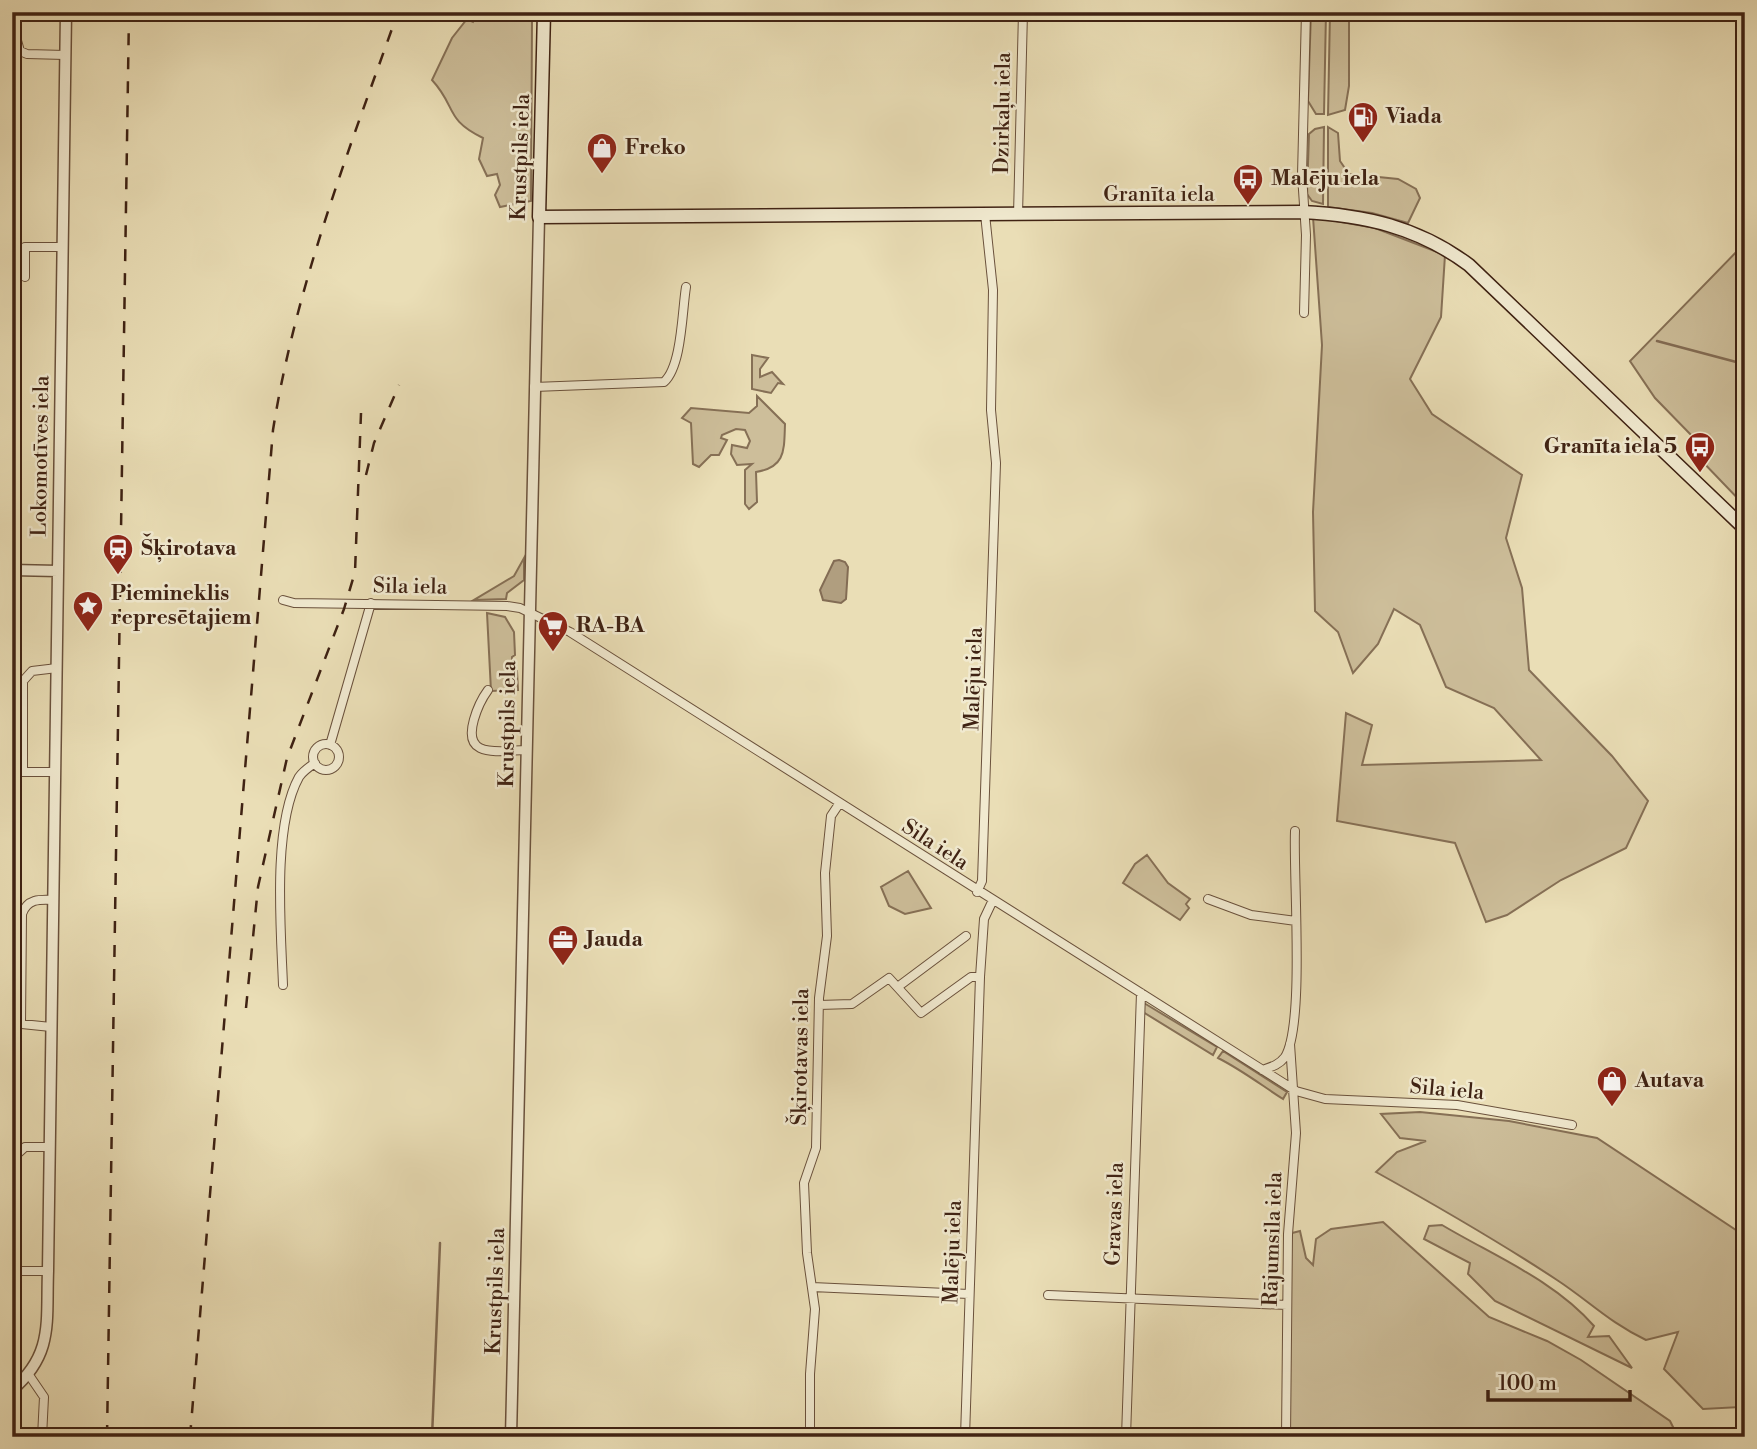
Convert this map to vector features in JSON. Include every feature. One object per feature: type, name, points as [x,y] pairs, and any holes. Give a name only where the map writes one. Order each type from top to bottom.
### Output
[{"type":"main road","name":"Krustpils iela","points":[[539,217],[544,12]]},
{"type":"main road","name":"Granīta iela","points":[[539,217],[1303,212],[1380,220],[1449,250],[1509,301],[1745,529]]},
{"type":"street","points":[[16,12],[16,37],[20,51],[27,54],[65,55]]},
{"type":"street","name":"Lokomotīves iela","points":[[29,1375],[44,1348],[48,1271],[66,12]]},
{"type":"street","name":"Dzirkaļu iela","points":[[1018,215],[1023,12]]},
{"type":"street","points":[[1304,313],[1306,12]]},
{"type":"street","name":"Malēju iela","points":[[976,892],[982,881],[988,785],[996,471],[991,410],[993,290],[985,214]]},
{"type":"street","name":"Krustpils iela","points":[[511,1437],[539,217]]},
{"type":"street","points":[[25,277],[25,247],[61,247]]},
{"type":"street","points":[[534,387],[664,382],[671,376],[676,362],[686,287]]},
{"type":"street","points":[[12,570],[58,571]]},
{"type":"street","name":"Sila iela","points":[[283,600],[294,603],[507,606],[530,612],[570,632],[976,892],[1296,1091],[1325,1099],[1457,1105],[1572,1125]]},
{"type":"street","points":[[330,745],[372,603]]},
{"type":"street","points":[[23,772],[23,681],[32,671],[57,668]]},
{"type":"street","points":[[488,690],[477,711],[472,736],[475,743],[480,748],[526,750]]},
{"type":"street","points":[[315,763],[314,755],[318,747],[330,745]]},
{"type":"street","points":[[315,763],[326,769],[335,765],[339,755],[330,745]]},
{"type":"street","points":[[283,985],[279,899],[282,856],[292,795],[299,777],[315,763]]},
{"type":"street","points":[[12,772],[55,772]]},
{"type":"street","name":"Šķirotavas iela","points":[[810,1437],[810,1374],[815,1333],[807,1253],[804,1183],[816,1147],[819,1117],[819,1005],[827,936],[828,846],[831,816],[839,804]]},
{"type":"street","name":"Rājumsila iela","points":[[1286,1437],[1287,1305],[1296,1091],[1290,1044],[1296,921],[1295,831]]},
{"type":"street","points":[[1208,899],[1251,915],[1296,921]]},
{"type":"street","points":[[51,1027],[17,1023],[22,914],[25,905],[31,902],[54,900]]},
{"type":"street","name":"Malēju iela","points":[[965,1437],[980,977],[984,919],[992,902]]},
{"type":"street","points":[[899,986],[966,936]]},
{"type":"street","points":[[819,1005],[852,1004],[888,978],[899,986],[921,1013],[971,977],[980,977]]},
{"type":"street","name":"Gravas iela","points":[[1126,1437],[1141,993]]},
{"type":"street","points":[[1262,1070],[1283,1059],[1290,1044]]},
{"type":"street","points":[[12,1242],[14,1157],[25,1147],[50,1147]]},
{"type":"street","points":[[12,1271],[48,1271]]},
{"type":"street","points":[[812,1287],[969,1294]]},
{"type":"street","points":[[1048,1295],[1287,1305]]},
{"type":"street","points":[[12,1390],[29,1375],[44,1396],[43,1437]]},
{"type":"shaded area","points":[[478,12],[525,12],[525,18],[532,18],[531,201],[500,207],[495,195],[500,185],[497,174],[487,176],[479,159],[483,138],[462,125],[432,80],[452,38],[467,19],[473,22]]},
{"type":"shaded area","points":[[1311,12],[1326,12],[1324,114],[1316,114],[1308,101]]},
{"type":"shaded area","points":[[1330,12],[1349,12],[1349,86],[1345,110],[1328,115]]},
{"type":"shaded area","points":[[1324,127],[1323,204],[1312,201],[1307,194],[1309,134]]},
{"type":"shaded area","points":[[1328,127],[1338,133],[1340,161],[1349,174],[1398,179],[1416,189],[1420,198],[1408,223],[1372,213],[1328,207]]},
{"type":"shaded area","points":[[1313,217],[1375,228],[1445,255],[1441,317],[1410,379],[1432,414],[1522,475],[1506,538],[1522,588],[1529,670],[1612,756],[1648,801],[1626,848],[1561,880],[1507,915],[1486,922],[1455,843],[1337,821],[1346,713],[1372,725],[1362,765],[1541,760],[1494,708],[1446,687],[1420,625],[1394,609],[1378,644],[1353,673],[1338,632],[1315,611],[1313,512],[1322,345]]},
{"type":"shaded area","points":[[1745,243],[1745,506],[1698,457],[1695,439],[1655,398],[1630,361]]},
{"type":"shaded area","points":[[752,355],[768,358],[760,369],[760,377],[772,372],[783,384],[778,383],[771,393],[752,389]]},
{"type":"shaded area","points":[[757,396],[785,424],[784,442],[778,461],[766,470],[756,472],[757,502],[749,509],[745,504],[745,470],[752,464],[737,465],[731,454],[732,445],[747,448],[750,441],[745,430],[736,429],[722,435],[721,438],[727,440],[719,455],[711,455],[699,467],[693,464],[691,423],[682,418],[691,408],[749,413],[757,406]]},
{"type":"shaded area","points":[[524,558],[524,580],[507,593],[506,599],[474,600],[514,576]]},
{"type":"shaded area","points":[[834,561],[845,562],[848,567],[846,599],[841,603],[823,600],[820,590]]},
{"type":"shaded area","points":[[487,613],[505,617],[514,632],[515,655],[512,657],[512,670],[517,671],[518,690],[491,691]]},
{"type":"shaded area","points":[[1147,855],[1168,883],[1190,899],[1186,904],[1189,908],[1180,920],[1123,883],[1135,864]]},
{"type":"shaded area","points":[[908,871],[931,908],[905,914],[889,906],[881,887]]},
{"type":"shaded area","points":[[1144,1003],[1217,1047],[1213,1055],[1143,1012]]},
{"type":"shaded area","points":[[1223,1051],[1287,1092],[1283,1099],[1218,1058]]},
{"type":"shaded area","points":[[1420,1112],[1509,1121],[1597,1138],[1739,1232],[1745,1232],[1745,1437],[1736,1437],[1740,1407],[1703,1409],[1664,1369],[1678,1332],[1646,1340],[1610,1319],[1512,1251],[1376,1172],[1397,1152],[1426,1141],[1400,1138],[1381,1114]]},
{"type":"shaded area","points":[[1383,1222],[1489,1317],[1547,1341],[1581,1360],[1670,1421],[1678,1437],[1286,1437],[1288,1234],[1300,1231],[1306,1258],[1313,1265],[1316,1239],[1331,1229]]},
{"type":"shaded area","points":[[1442,1225],[1561,1295],[1594,1326],[1588,1337],[1609,1336],[1632,1368],[1495,1301],[1468,1274],[1470,1263],[1424,1239],[1429,1226]]},
{"type":"waterway","points":[[1737,268],[1744,511]]},
{"type":"waterway","points":[[1657,341],[1740,363]]},
{"type":"waterway","points":[[432,1437],[440,1243]]},
{"type":"railway","points":[[107,1437],[129,12]]},
{"type":"railway","points":[[190,1437],[273,430],[295,323],[310,270],[398,12]]},
{"type":"railway","points":[[366,475],[374,443],[399,385]]},
{"type":"railway","points":[[246,1008],[258,887],[287,758],[344,609],[355,572],[361,413]]},
{"type":"place","name":"Viada","points":[[1363,144]]},
{"type":"place","name":"Freko","points":[[602,175]]},
{"type":"place","name":"Malēju iela","points":[[1248,206]]},
{"type":"place","name":"Granīta iela 5","points":[[1700,474]]},
{"type":"place","name":"Šķirotava","points":[[118,576]]},
{"type":"place","name":"Piemineklis represētajiem","points":[[88,633]]},
{"type":"place","name":"RA-BA","points":[[553,653]]},
{"type":"place","name":"Jauda","points":[[563,967]]},
{"type":"place","name":"Autava","points":[[1612,1108]]}]
